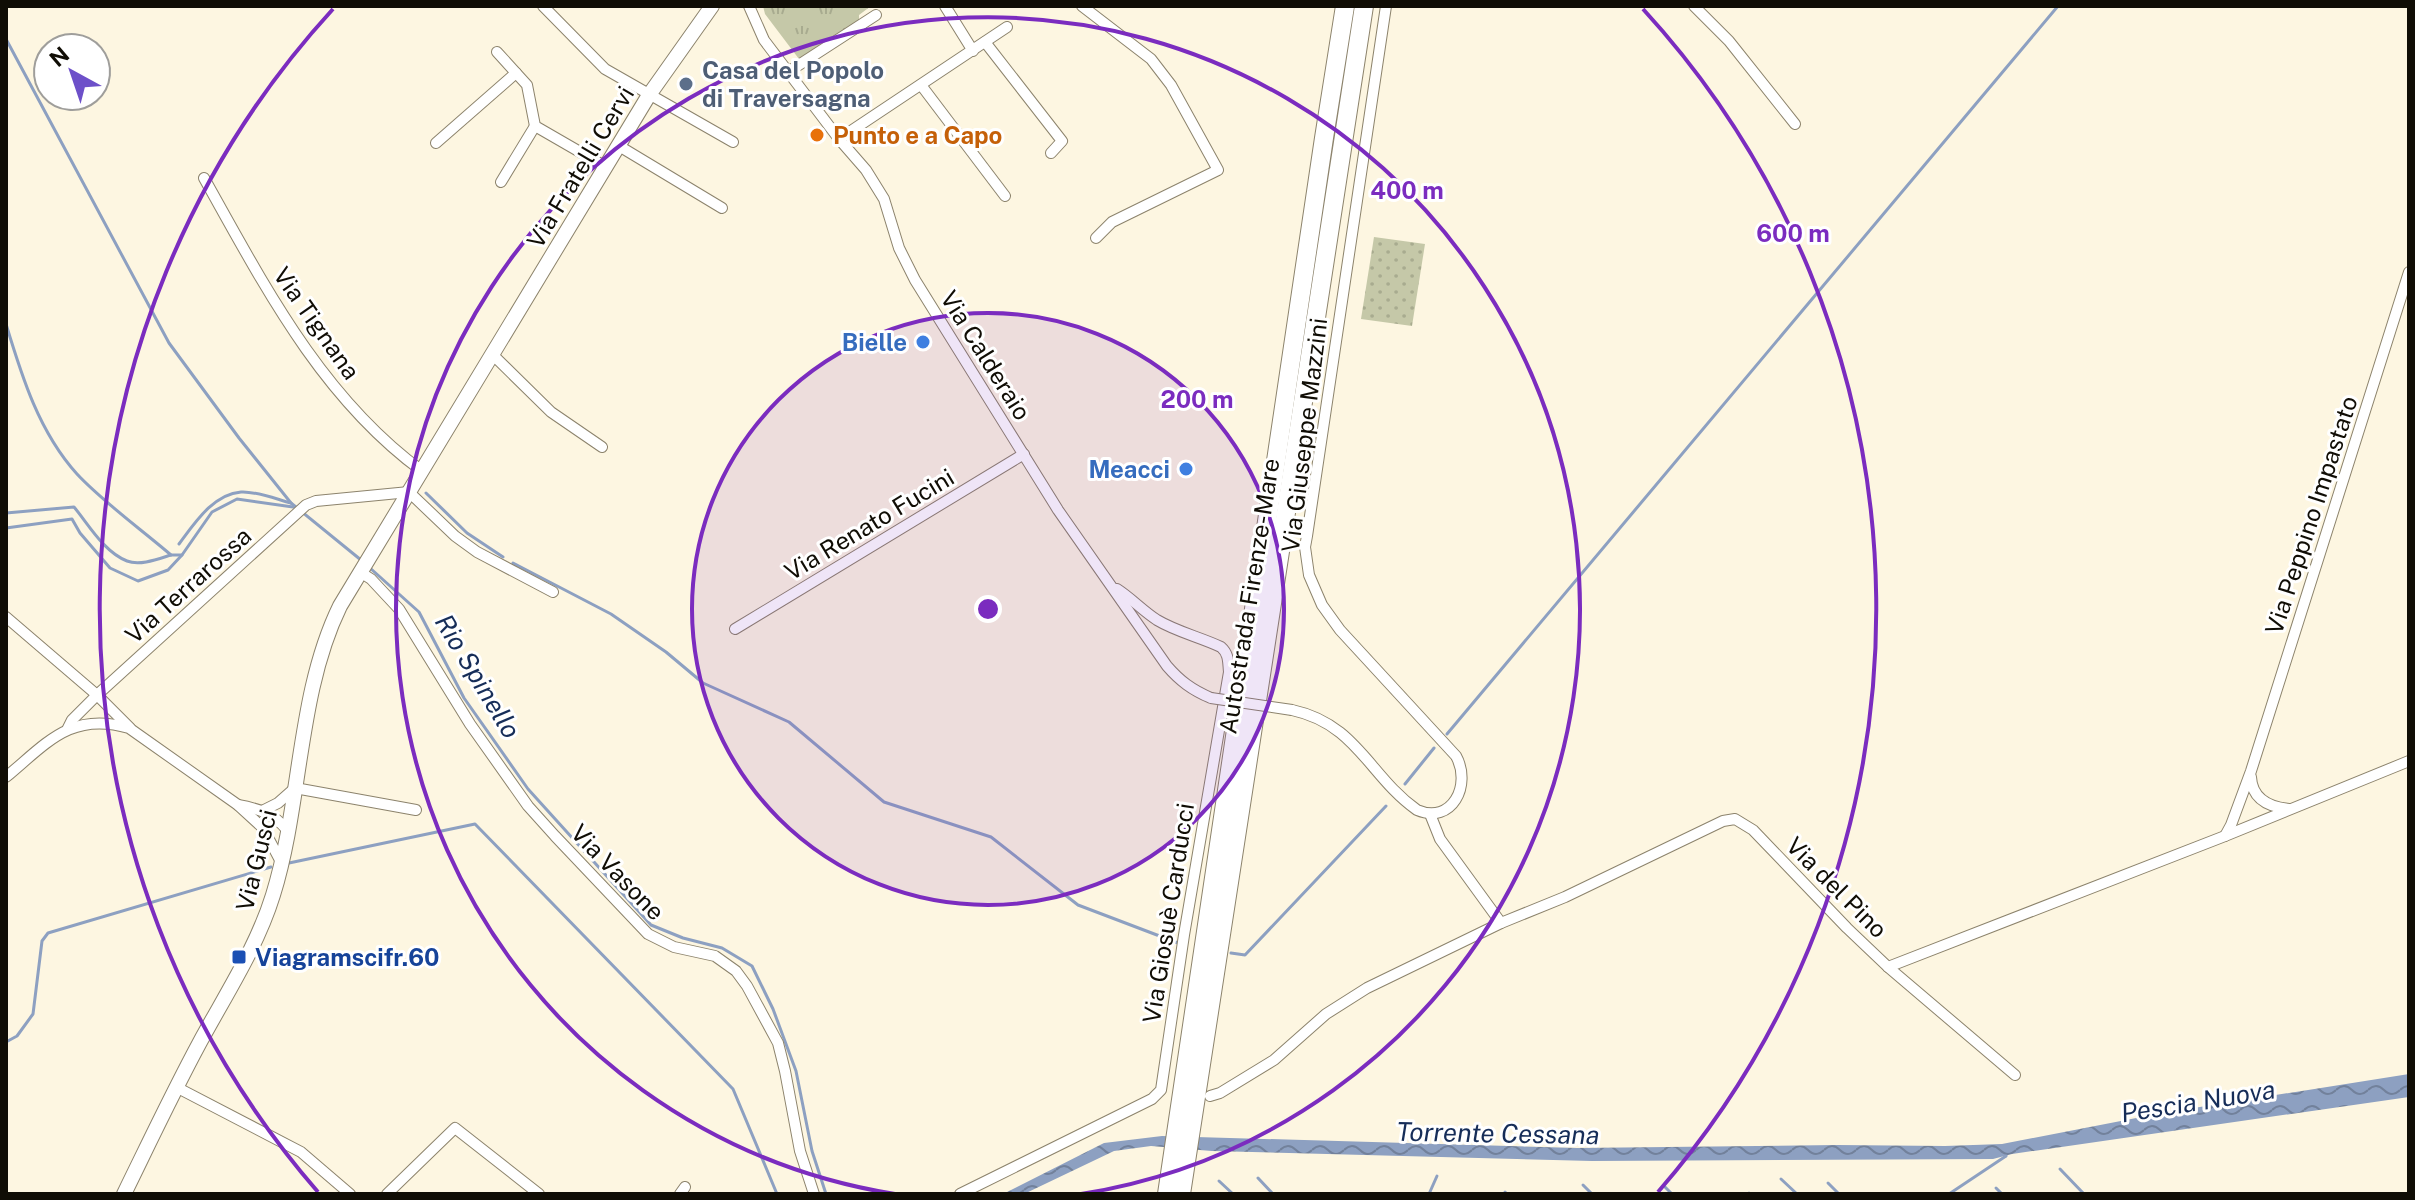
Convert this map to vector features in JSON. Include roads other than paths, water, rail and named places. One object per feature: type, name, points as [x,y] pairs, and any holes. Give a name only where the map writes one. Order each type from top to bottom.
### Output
[{"type":"highway","name":"Autostrada Firenze-Mare","points":[[1181,1194],[1183,1134],[1321,153],[1345,6]]},
{"type":"highway","name":"Autostrada Firenze-Mare","points":[[1183,1134],[1364,6]]},
{"type":"highway","name":"Autostrada Firenze-Mare","points":[[1167,1194],[1180,1156]]},
{"type":"street","points":[[543,6],[605,69],[733,142]]},
{"type":"street","name":"Via Fratelli Cervi","points":[[363,568],[649,95],[712,6]]},
{"type":"street","points":[[945,6],[973,51]]},
{"type":"street","points":[[1082,6],[1151,59],[1171,85],[1218,170],[1112,222],[1096,238]]},
{"type":"street","name":"Via Giuseppe Mazzini","points":[[1386,6],[1305,547],[1314,591],[1331,618],[1447,744],[1460,763],[1463,785],[1457,799],[1445,809],[1430,814]]},
{"type":"street","points":[[1694,6],[1739,52],[1795,124]]},
{"type":"street","name":"Via Calderaio","points":[[753,9],[764,40],[866,170],[884,199],[899,248],[915,280],[1075,536],[1181,682],[1211,698],[1313,715],[1337,729],[1411,806],[1430,814]]},
{"type":"street","points":[[788,72],[876,15]]},
{"type":"street","points":[[839,139],[1007,27]]},
{"type":"street","points":[[985,42],[1062,141],[1051,153]]},
{"type":"street","points":[[497,52],[527,85],[535,126],[501,182]]},
{"type":"street","points":[[436,143],[516,73]]},
{"type":"street","points":[[921,85],[1005,196]]},
{"type":"street","points":[[535,126],[606,167]]},
{"type":"street","points":[[619,146],[722,208]]},
{"type":"street","name":"Via Tignana","points":[[204,178],[282,314],[306,349],[376,435],[422,471]]},
{"type":"street","name":"Via Peppino Impastato","points":[[2225,836],[2238,810],[2251,771],[2409,272]]},
{"type":"street","points":[[492,354],[551,412],[602,447]]},
{"type":"street","name":"Via Renato Fucini","points":[[735,629],[1024,454]]},
{"type":"street","points":[[409,492],[455,536],[477,552],[553,592]]},
{"type":"street","name":"Via Terrarossa","points":[[68,728],[97,695],[306,505],[319,500],[409,492]]},
{"type":"street","name":"Via Gusci","points":[[124,1194],[176,1087],[257,938],[274,894],[322,652],[333,621],[363,568]]},
{"type":"street","name":"Via Vasone","points":[[363,568],[399,609],[478,736],[528,806],[555,836],[648,934],[674,947],[715,956],[740,977],[766,1017],[778,1043],[800,1151],[814,1194]]},
{"type":"street","name":"Via Giosuè Carducci","points":[[960,1194],[1165,1091],[1184,935],[1229,672],[1228,657],[1221,647],[1152,617],[1112,585]]},
{"type":"street","points":[[6,617],[97,695],[131,729],[238,805],[263,828],[281,862]]},
{"type":"street","points":[[6,777],[51,738],[68,728],[92,722],[131,729]]},
{"type":"street","name":"Via del Pino","points":[[1501,923],[1565,897],[1723,821],[1735,819],[1753,830],[1888,967],[2409,761]]},
{"type":"street","points":[[2238,810],[2243,820],[2253,825],[2257,809],[2251,771]]},
{"type":"street","points":[[264,810],[295,788],[416,810]]},
{"type":"street","points":[[2252,789],[2267,804],[2291,809]]},
{"type":"street","points":[[238,805],[264,810],[276,817],[287,830]]},
{"type":"street","points":[[1210,1096],[1274,1060],[1326,1014],[1358,993],[1501,923],[1440,839],[1430,814]]},
{"type":"street","points":[[263,828],[275,832],[287,830]]},
{"type":"street","points":[[1888,967],[2015,1075]]},
{"type":"street","points":[[176,1087],[301,1152],[350,1194]]},
{"type":"street","points":[[387,1194],[455,1128],[539,1194]]},
{"type":"water","points":[[2409,1074],[2409,1097],[1993,1159],[1592,1161],[1212,1151],[1151,1146],[1114,1151],[1024,1194],[1003,1194],[1104,1143],[1162,1136],[1577,1148],[2002,1144],[2162,1113]]},
{"type":"waterway","points":[[1447,734],[2058,6]]},
{"type":"waterway","name":"Rio Spinello","points":[[6,39],[169,343],[291,503],[361,560]]},
{"type":"waterway","points":[[6,324],[33,403],[64,458],[99,495],[171,555],[182,555],[212,512],[237,499],[293,507]]},
{"type":"waterway","points":[[179,544],[205,511],[231,494],[253,493],[291,503]]},
{"type":"waterway","points":[[426,493],[467,533],[503,557]]},
{"type":"waterway","points":[[6,513],[74,507],[104,545],[127,561],[143,562],[171,555]]},
{"type":"waterway","points":[[6,528],[72,519],[110,568],[138,581],[168,570],[182,555]]},
{"type":"waterway","points":[[513,563],[611,614],[666,652],[703,683],[789,722],[884,802],[991,837],[1078,905],[1178,943]]},
{"type":"waterway","name":"Rio Spinello","points":[[370,568],[419,612],[464,698],[528,789],[651,925],[683,938],[722,948],[752,966],[773,1009],[796,1071],[812,1151],[826,1194]]},
{"type":"waterway","points":[[1405,784],[1434,748]]},
{"type":"waterway","points":[[1231,953],[1245,955],[1386,806]]},
{"type":"waterway","points":[[289,863],[475,824],[733,1089],[777,1194]]},
{"type":"waterway","points":[[6,1042],[17,1036],[33,1014],[42,941],[48,933],[271,867]]},
{"type":"waterway","points":[[1949,1194],[2006,1156]]},
{"type":"waterway","points":[[2060,1169],[2084,1194]]},
{"type":"waterway","points":[[1429,1194],[1437,1176]]},
{"type":"waterway","points":[[1258,1178],[1273,1194]]},
{"type":"waterway","points":[[1781,1179],[1797,1194]]},
{"type":"waterway","points":[[1219,1181],[1233,1194]]},
{"type":"waterway","points":[[1828,1183],[1839,1194]]},
{"type":"waterway","points":[[1583,1185],[1592,1194]]},
{"type":"waterway","points":[[1664,1186],[1672,1194]]},
{"type":"waterway","points":[[1996,1188],[2002,1194]]},
{"type":"place","name":"Casa del Popolo di Traversagna","points":[[686,84]]},
{"type":"place","name":"Punto e a Capo","points":[[817,135]]},
{"type":"place","name":"Bielle","points":[[923,342]]},
{"type":"place","name":"Meacci","points":[[1186,469]]},
{"type":"place","name":"Viagramscifr.60","points":[[239,957]]},
{"type":"water label","name":"Pescia Nuova","points":[[2198,1101]]},
{"type":"water label","name":"Torrente Cessana","points":[[1498,1133]]}]
